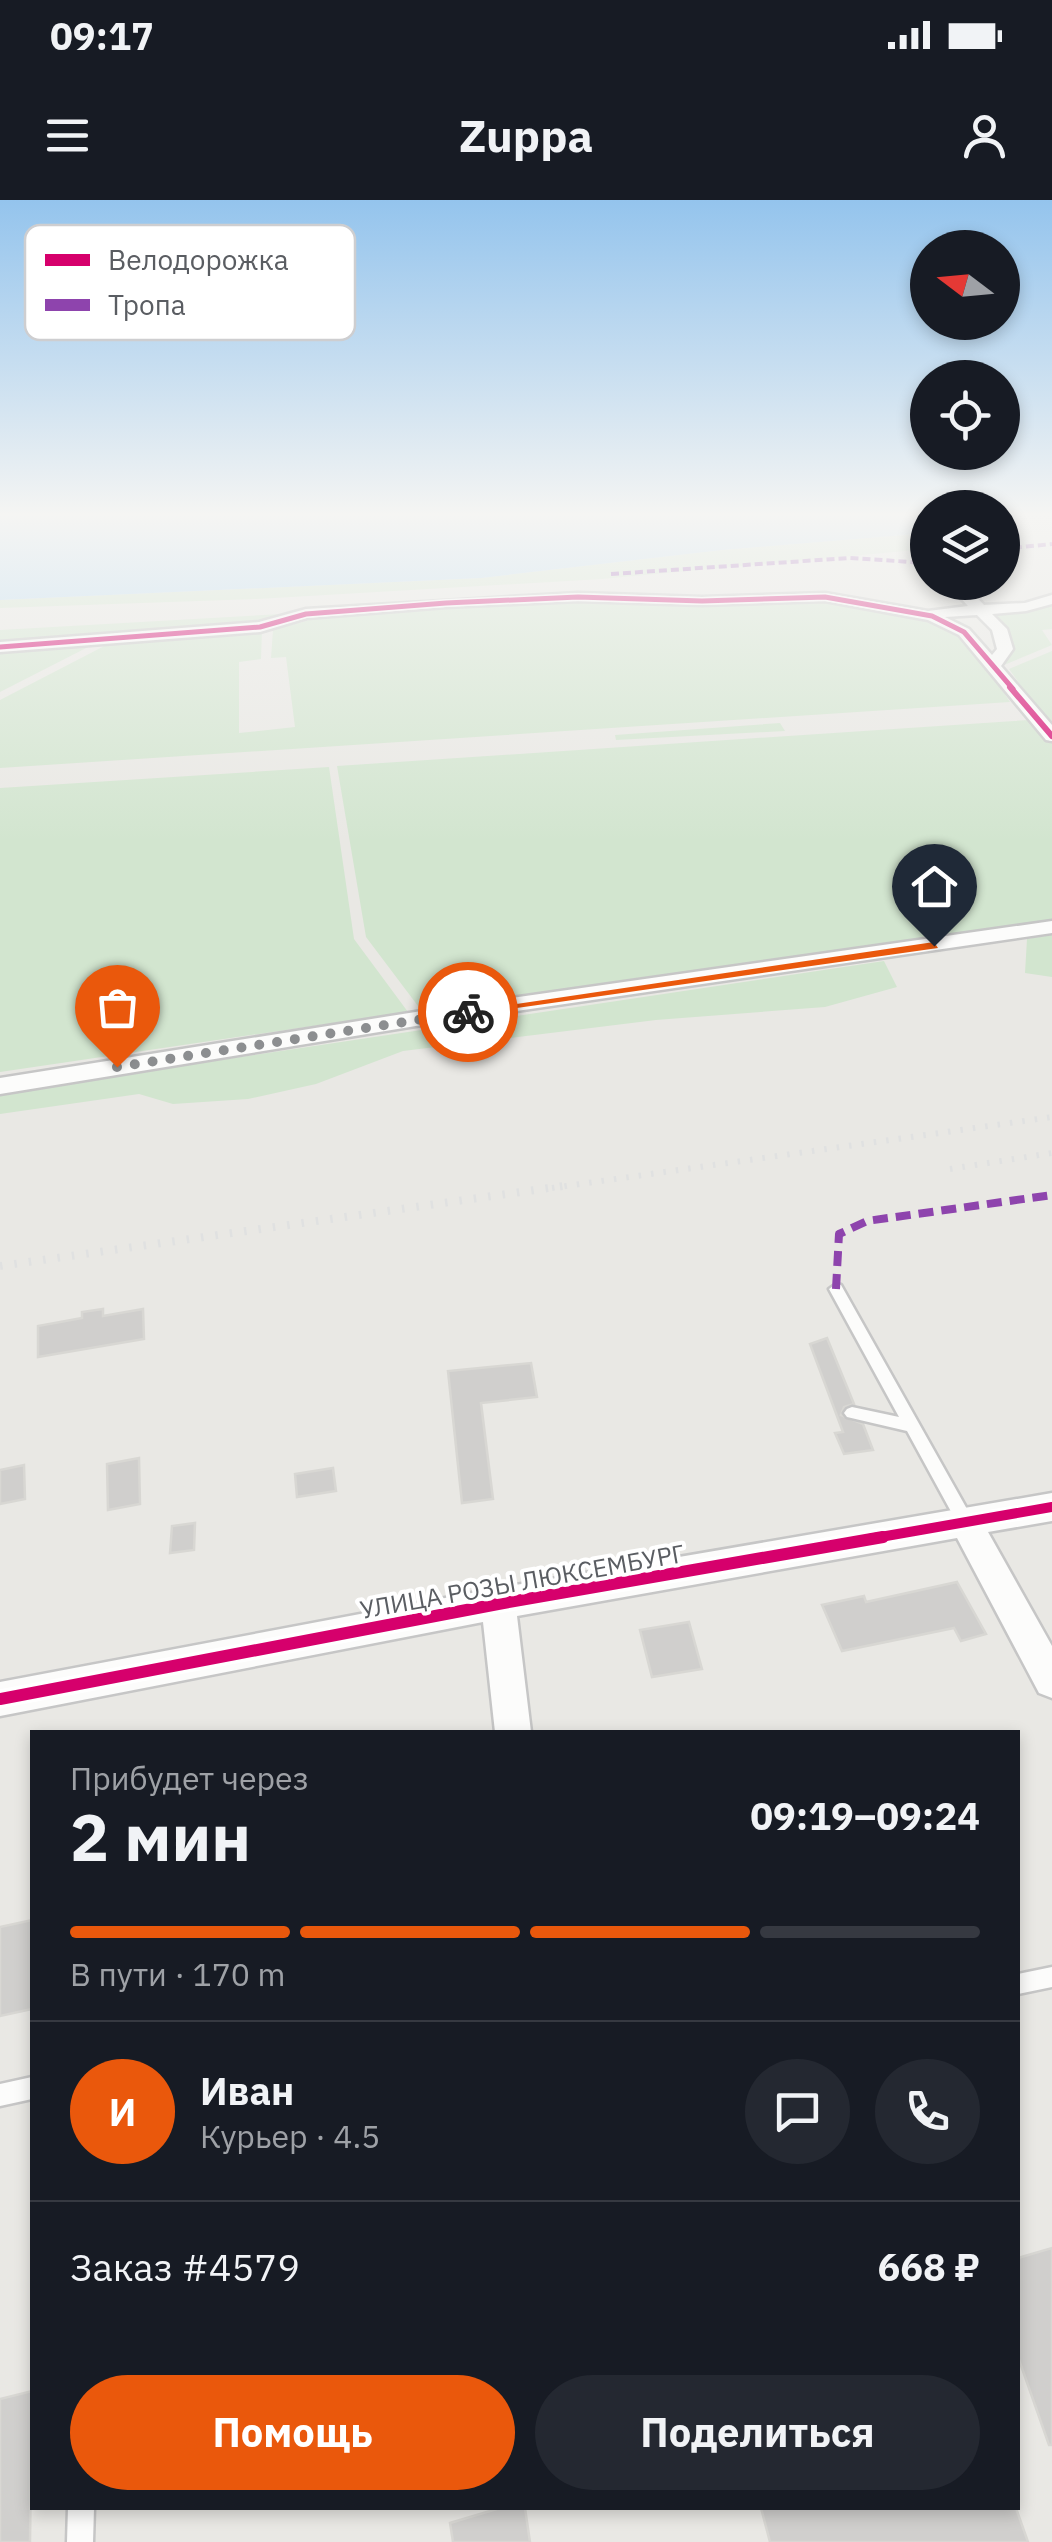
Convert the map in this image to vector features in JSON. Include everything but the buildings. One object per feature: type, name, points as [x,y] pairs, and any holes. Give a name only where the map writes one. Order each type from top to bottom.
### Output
[{"type":"street","points":[[0,647],[273,623]]},
{"type":"street","points":[[943,623],[964,632],[1052,736]]},
{"type":"street","points":[[994,623],[1005,649],[994,664]]},
{"type":"street","points":[[0,1086],[428,1017],[1052,927]]},
{"type":"street","name":"УЛИЦА РОЗЫ ЛЮКСЕМБУРГ","points":[[0,1699],[498,1604],[1052,1507]]},
{"type":"street","points":[[966,1523],[1052,1680]]},
{"type":"street","points":[[498,1604],[513,1730]]},
{"type":"lane","points":[[836,1289],[966,1523]]},
{"type":"lane","points":[[852,1413],[912,1426]]},
{"type":"lane","points":[[1020,1984],[1052,1977]]},
{"type":"lane","points":[[0,2095],[30,2088]]},
{"type":"lane","points":[[80,2542],[81,2510]]},
{"type":"green space","points":[[118,623],[264,623],[0,644],[0,630]]},
{"type":"green space","points":[[298,623],[938,623],[967,642],[1010,702],[0,768],[0,700],[112,642],[262,631],[261,659],[239,662],[239,733],[295,727],[286,657],[271,658],[273,630]]},
{"type":"green space","points":[[999,623],[1052,623],[1052,629],[1042,630],[1052,645],[1004,665],[1007,650]]},
{"type":"green space","points":[[96,643],[0,692],[0,649]]},
{"type":"green space","points":[[1052,651],[1052,726],[1050,726],[1009,669]]},
{"type":"green space","points":[[1029,720],[1052,742],[1052,921],[421,1010],[366,937],[337,766]]},
{"type":"green space","points":[[780,723],[785,731],[616,740],[615,735]]},
{"type":"green space","points":[[329,767],[354,939],[408,1012],[0,1072],[0,788]]},
{"type":"green space","points":[[1052,935],[1052,977],[1025,973],[1027,939]]},
{"type":"green space","points":[[884,961],[897,987],[825,1007],[656,1020],[403,1051],[316,1084],[248,1099],[173,1104],[139,1094],[0,1114],[0,1093]]},
{"type":"railway","points":[[552,1188],[1052,1117]]},
{"type":"railway","points":[[950,1169],[1052,1153]]},
{"type":"railway","points":[[0,1266],[570,1185]]},
{"type":"marked path","points":[[836,1289],[839,1234],[867,1221],[1052,1195]]},
{"type":"cycle path","points":[[0,647],[273,623]]},
{"type":"cycle path","points":[[947,623],[964,632],[1052,736]]},
{"type":"cycle path","points":[[0,1699],[498,1604],[1052,1507]]},
{"type":"way so far","points":[[117,1067],[468,1012]]},
{"type":"route","points":[[468,1012],[934,946]]}]
